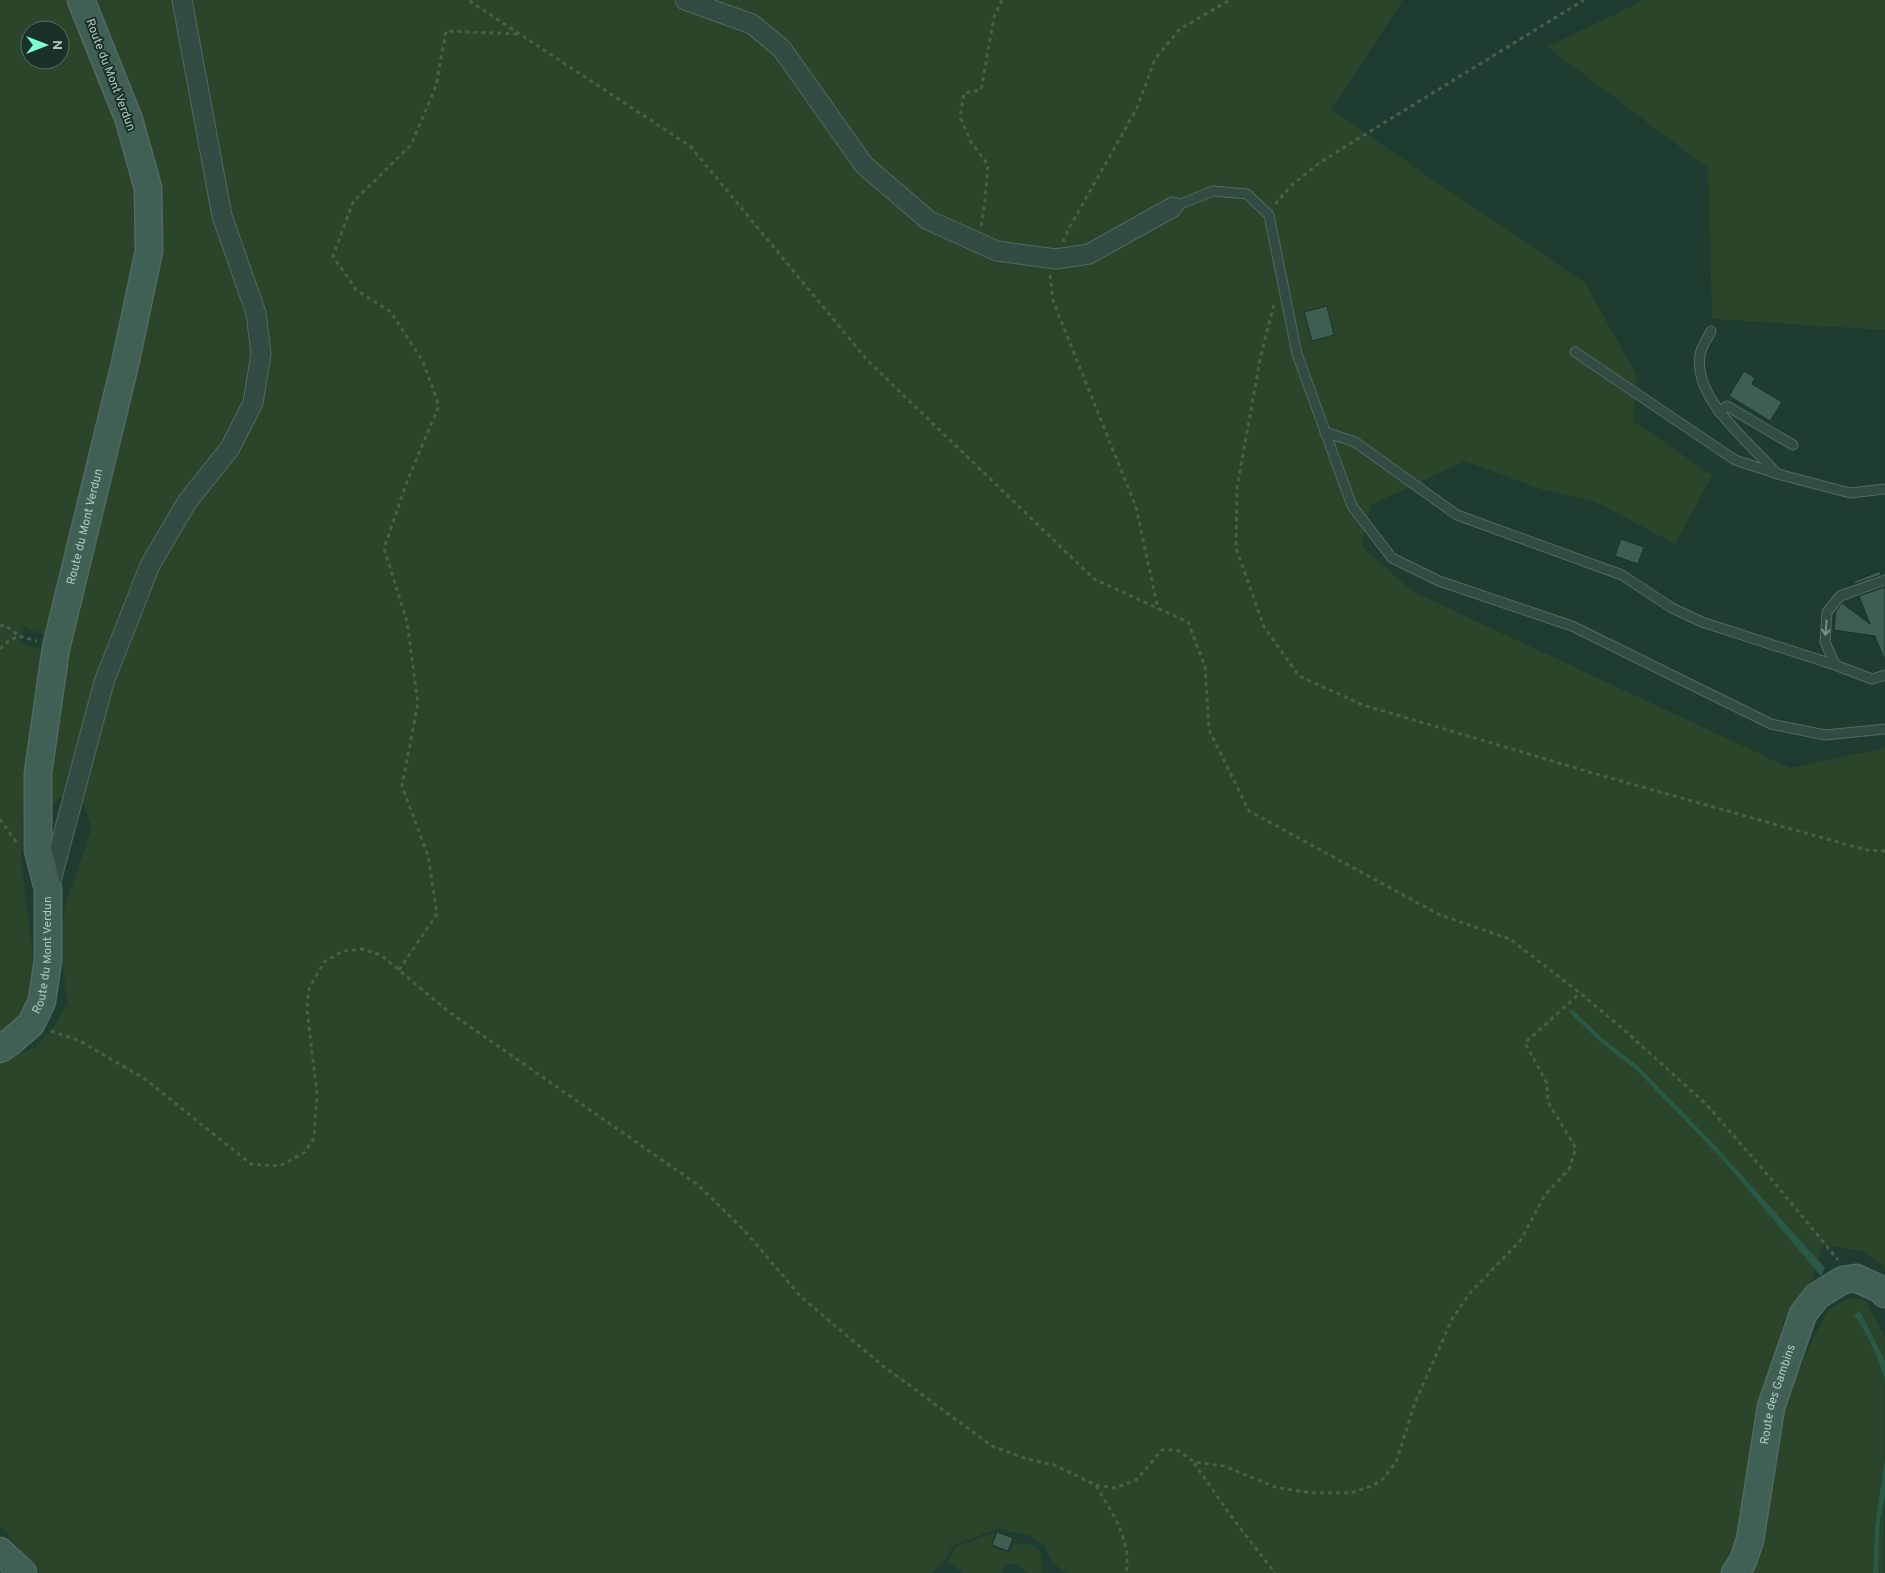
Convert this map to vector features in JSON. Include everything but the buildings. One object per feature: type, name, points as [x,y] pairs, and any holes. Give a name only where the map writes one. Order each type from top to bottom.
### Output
[{"type":"street","name":"Route du Mont Verdun","points":[[0,1049],[10,1043],[31,1024],[42,1001],[48,960],[48,890],[38,850],[38,773],[56,648],[125,364],[149,251],[148,188],[129,120],[81,0]]},
{"type":"street","points":[[48,890],[104,682],[150,566],[187,502],[230,448],[253,403],[261,354],[256,313],[222,216],[182,0]]},
{"type":"street","points":[[685,0],[752,24],[782,49],[864,165],[928,220],[997,251],[1056,259],[1089,254],[1173,207]]},
{"type":"street","points":[[1856,1278],[1885,1294]]},
{"type":"street","name":"Route des Gambins","points":[[1735,1573],[1750,1540],[1771,1406],[1803,1314],[1818,1296],[1831,1286],[1843,1280],[1856,1278]]},
{"type":"street","points":[[0,1551],[23,1573]]},
{"type":"lane","points":[[1173,207],[1214,191],[1247,194],[1269,215],[1297,354],[1352,506],[1392,558],[1439,581],[1572,626],[1771,724],[1825,735],[1885,728]]},
{"type":"lane","points":[[1711,331],[1700,355],[1702,383],[1719,412],[1778,474]]},
{"type":"lane","points":[[1576,352],[1735,460],[1778,474],[1850,493],[1885,490]]},
{"type":"lane","points":[[1719,412],[1727,406],[1793,445]]},
{"type":"lane","points":[[1325,432],[1355,442],[1457,515],[1622,575],[1672,608],[1702,622],[1835,665],[1872,679],[1885,675]]},
{"type":"lane","points":[[1835,665],[1825,642],[1828,612],[1840,596],[1885,580]]},
{"type":"path","points":[[471,0],[471,2],[690,146],[868,361],[1094,580],[1188,622],[1205,668],[1209,730],[1249,812],[1440,915],[1510,939],[1623,1029],[1706,1104],[1774,1181],[1830,1252],[1856,1278]]},
{"type":"path","points":[[978,242],[985,201],[988,165],[971,142],[960,117],[964,93],[981,90],[994,17],[1002,0]]},
{"type":"path","points":[[1158,609],[1136,507],[1053,301],[1050,275],[1068,230],[1138,108],[1155,59],[1180,29],[1230,0]]},
{"type":"path","points":[[1269,215],[1279,198],[1322,161],[1584,0]]},
{"type":"path","points":[[399,970],[437,914],[428,856],[402,786],[418,703],[407,622],[384,548],[408,480],[439,406],[423,362],[391,312],[356,290],[333,256],[353,202],[411,144],[436,86],[446,31],[519,34]]},
{"type":"path","points":[[1281,276],[1261,354],[1237,487],[1236,548],[1264,627],[1299,676],[1363,705],[1596,774],[1866,850],[1885,851]]},
{"type":"path","points":[[0,626],[5,625],[19,636],[56,648]]},
{"type":"path","points":[[0,649],[7,642],[19,636]]},
{"type":"path","points":[[31,1024],[80,1041],[145,1079],[251,1164],[280,1166],[305,1152],[314,1138],[317,1094],[307,1009],[309,989],[324,962],[343,951],[362,949],[381,955],[449,1012],[698,1185],[743,1229],[801,1297],[883,1366],[992,1446],[1028,1459],[1054,1465],[1096,1485],[1115,1488],[1136,1480],[1162,1450],[1177,1450],[1194,1462],[1231,1516],[1275,1573]]},
{"type":"path","points":[[1194,1462],[1224,1466],[1275,1487],[1311,1493],[1351,1492],[1372,1486],[1384,1478],[1396,1462],[1415,1403],[1452,1319],[1470,1292],[1520,1241],[1545,1195],[1569,1169],[1576,1148],[1548,1102],[1546,1084],[1525,1043],[1580,993]]},
{"type":"path","points":[[1096,1485],[1113,1514],[1127,1547],[1126,1573]]},
{"type":"shaded area","points":[[0,0],[74,0],[124,122],[145,251],[50,637],[24,627],[19,643],[42,649],[25,770],[21,860],[34,968],[29,999],[16,1025],[0,1034]]},
{"type":"shaded area","points":[[91,0],[1403,0],[1331,110],[1585,283],[1637,376],[1633,421],[1712,475],[1675,544],[1594,501],[1543,490],[1465,461],[1371,505],[1361,546],[1412,591],[1790,768],[1885,748],[1885,1268],[1863,1251],[1822,1245],[1811,1283],[1784,1320],[1763,1407],[1742,1537],[1722,1572],[1066,1573],[1053,1563],[1044,1545],[1029,1535],[997,1529],[954,1545],[944,1561],[932,1573],[40,1573],[0,1525],[0,1060],[35,1048],[55,1026],[66,1005],[82,1010],[68,1005],[59,940],[67,900],[92,828],[84,805],[61,797],[43,811],[67,643],[154,251]]},
{"type":"shaded area","points":[[1644,0],[1885,0],[1885,330],[1712,319],[1708,168],[1547,47]]},
{"type":"shaded area","points":[[1573,1010],[1602,1038],[1638,1066],[1712,1142],[1825,1268],[1821,1276],[1724,1161],[1636,1070],[1598,1040],[1568,1011]]},
{"type":"shaded area","points":[[1848,1298],[1866,1301],[1885,1337],[1884,1573],[1746,1573],[1783,1409],[1811,1343],[1828,1310]]},
{"type":"shaded area","points":[[1860,1311],[1885,1361],[1885,1380],[1872,1346],[1854,1315]]},
{"type":"shaded area","points":[[1885,1459],[1885,1497],[1880,1520],[1878,1573],[1873,1573],[1875,1526]]},
{"type":"shaded area","points":[[996,1532],[991,1546],[1009,1553],[1013,1545],[1028,1544],[1037,1548],[1041,1558],[1042,1573],[1028,1573],[1017,1564],[1005,1565],[1001,1573],[963,1573],[948,1561],[957,1547]]}]
